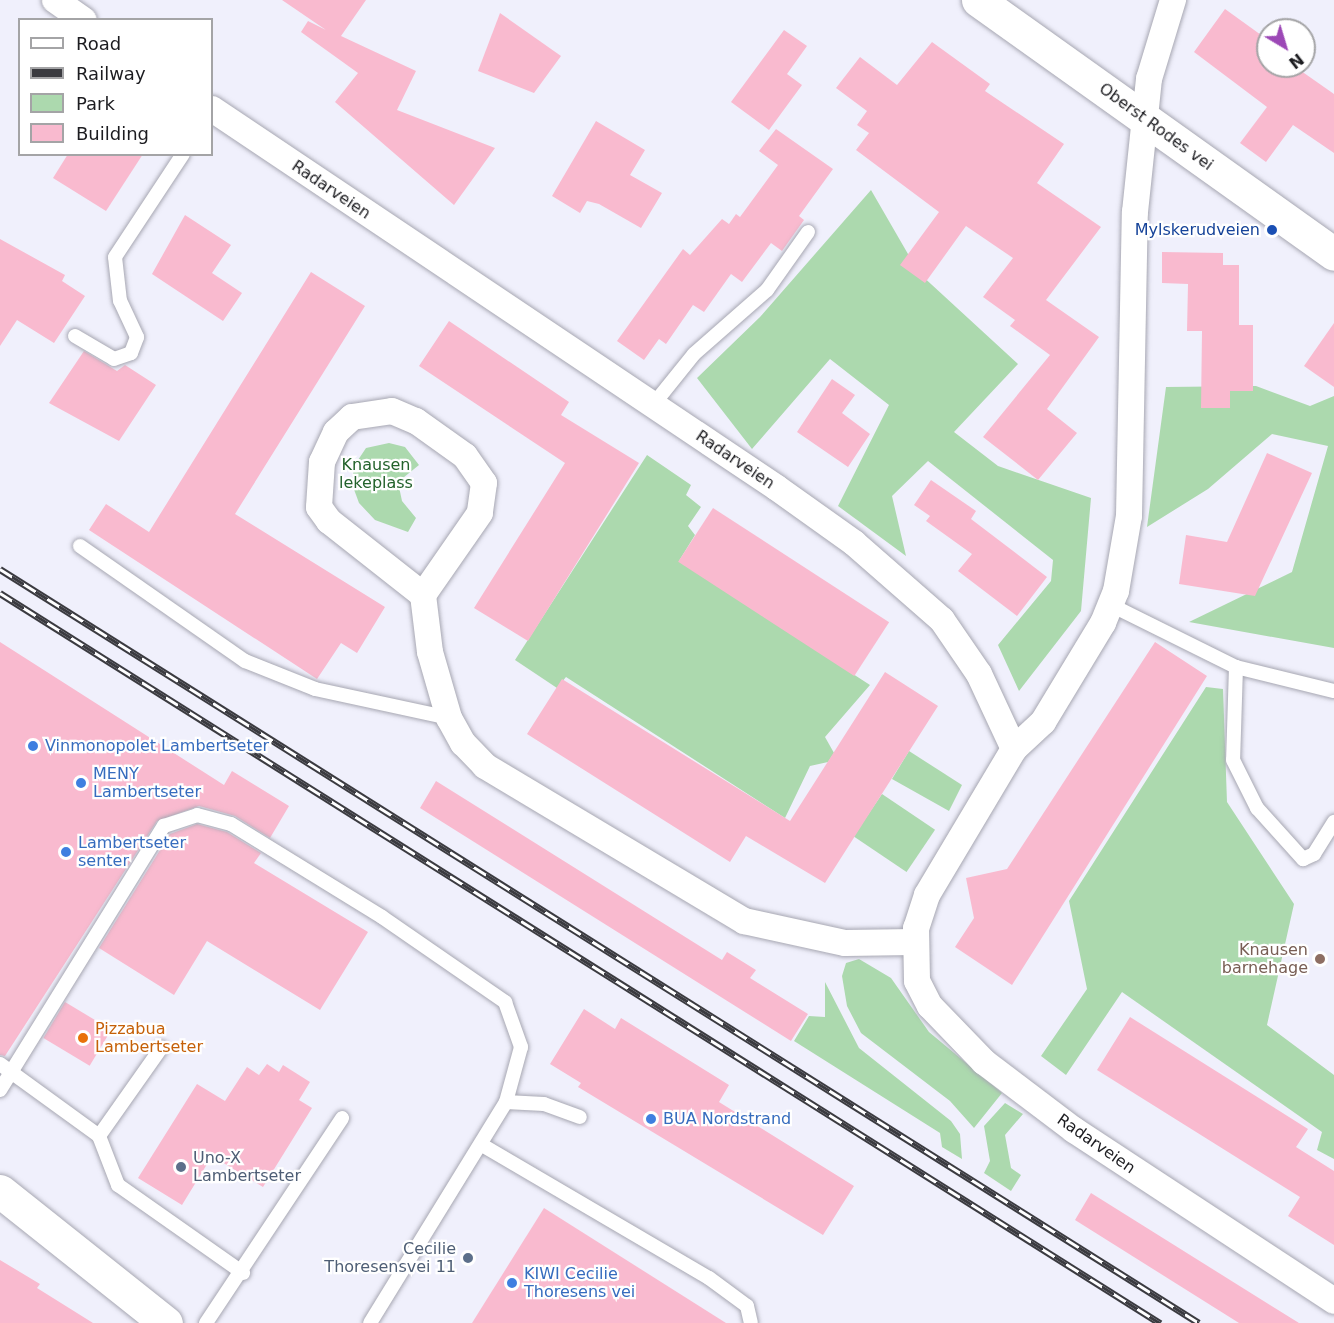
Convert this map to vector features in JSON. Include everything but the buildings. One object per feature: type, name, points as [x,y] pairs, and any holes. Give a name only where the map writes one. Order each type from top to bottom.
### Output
[{"type":"street","points":[[55,0],[81,18]]},
{"type":"street","name":"Oberst Rodes vei","points":[[978,0],[1334,254]]},
{"type":"street","points":[[1014,749],[1043,722],[1110,605],[1129,516],[1134,213],[1149,79],[1173,0]]},
{"type":"street","name":"Radarveien","points":[[213,113],[653,405],[854,543],[926,603],[979,674],[1014,749],[927,895],[914,942],[917,981],[930,1006],[977,1055],[1074,1130],[1334,1301]]},
{"type":"street","points":[[423,595],[329,521],[319,507],[322,462],[336,432],[352,417],[392,411],[416,421],[465,456],[484,483],[480,513],[423,595],[430,652],[449,718],[485,766],[713,906],[809,937],[914,942]]},
{"type":"street","points":[[0,1191],[166,1323]]},
{"type":"lane","points":[[75,336],[114,359],[131,353],[137,337],[120,301],[115,257],[182,156]]},
{"type":"lane","points":[[653,405],[694,354],[767,290],[808,232]]},
{"type":"lane","points":[[80,546],[245,661],[315,689],[449,718]]},
{"type":"lane","points":[[1110,605],[1236,667],[1334,691]]},
{"type":"lane","points":[[1236,667],[1233,760],[1252,801],[1303,859],[1314,854],[1334,822]]},
{"type":"lane","points":[[0,1090],[5,1069],[164,826],[197,815],[231,824],[505,1002],[521,1047],[506,1102],[482,1145],[370,1323]]},
{"type":"lane","points":[[99,1136],[161,1048]]},
{"type":"lane","points":[[5,1069],[99,1136],[118,1185],[243,1273]]},
{"type":"lane","points":[[506,1102],[544,1104],[580,1117]]},
{"type":"lane","points":[[207,1323],[243,1273],[342,1118]]},
{"type":"lane","points":[[482,1145],[709,1278],[747,1306],[751,1323]]},
{"type":"green space","points":[[871,190],[919,273],[1018,364],[954,432],[998,466],[1091,498],[1081,611],[1019,691],[998,645],[1051,581],[1053,560],[928,461],[892,496],[906,556],[838,506],[889,405],[830,359],[752,449],[697,378],[760,317]]},
{"type":"green space","points":[[1256,386],[1310,406],[1334,396],[1334,648],[1189,622],[1292,572],[1328,446],[1272,434],[1208,489],[1147,527],[1166,387]]},
{"type":"green space","name":"Knausen lekeplass","points":[[389,443],[405,447],[419,465],[398,482],[402,501],[416,518],[408,532],[375,520],[359,503],[352,484],[354,466],[366,448]]},
{"type":"green space","points":[[647,455],[691,485],[686,495],[701,507],[688,526],[695,535],[679,561],[870,685],[825,737],[834,753],[828,762],[810,766],[785,818],[566,677],[557,688],[515,660]]},
{"type":"green space","points":[[1206,687],[1223,689],[1227,802],[1294,904],[1267,1025],[1334,1075],[1334,1159],[1317,1150],[1322,1132],[1122,992],[1066,1075],[1041,1056],[1087,989],[1069,901]]},
{"type":"green space","points":[[909,751],[962,785],[949,811],[892,779]]},
{"type":"green space","points":[[882,794],[935,830],[907,872],[853,836]]},
{"type":"green space","points":[[859,959],[891,978],[929,1032],[1002,1093],[974,1128],[950,1101],[861,1033],[847,1006],[842,976],[846,963]]},
{"type":"green space","points":[[825,982],[859,1048],[951,1121],[960,1134],[962,1159],[942,1147],[940,1133],[794,1041],[809,1016],[825,1017]]},
{"type":"green space","points":[[1005,1103],[1023,1114],[1005,1135],[1011,1168],[1021,1175],[1011,1191],[984,1173],[990,1161],[984,1126]]},
{"type":"railway","points":[[0,569],[1199,1323]]},
{"type":"railway","points":[[0,593],[1160,1323]]},
{"type":"place","name":"Mylskerudveien","points":[[1272,230]]},
{"type":"place","name":"Vinmonopolet Lambertseter","points":[[33,746]]},
{"type":"place","name":"MENY Lambertseter","points":[[81,783]]},
{"type":"place","name":"Lambertseter senter","points":[[66,852]]},
{"type":"place","name":"Knausen barnehage","points":[[1320,959]]},
{"type":"place","name":"Pizzabua Lambertseter","points":[[83,1038]]},
{"type":"place","name":"BUA Nordstrand","points":[[651,1119]]},
{"type":"place","name":"Uno-X Lambertseter","points":[[181,1167]]},
{"type":"place","name":"Cecilie Thoresensvei 11","points":[[468,1258]]},
{"type":"place","name":"KIWI Cecilie Thoresens vei","points":[[512,1283]]}]
